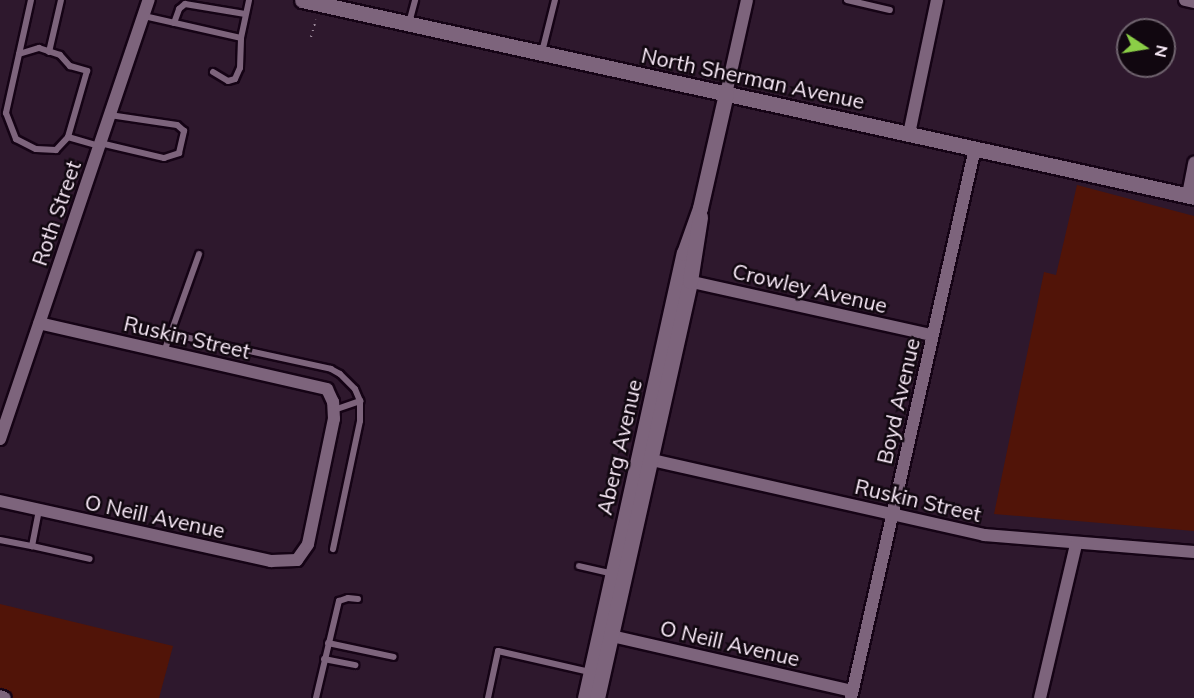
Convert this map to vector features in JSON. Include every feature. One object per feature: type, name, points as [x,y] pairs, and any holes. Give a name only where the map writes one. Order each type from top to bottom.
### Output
[{"type":"street","name":"Roth Street","points":[[0,439],[149,0]]},
{"type":"street","name":"North Sherman Avenue","points":[[302,0],[1191,196]]},
{"type":"street","points":[[726,94],[747,0]]},
{"type":"street","points":[[909,134],[937,0]]},
{"type":"street","points":[[1185,0],[1194,2]]},
{"type":"street","name":"Aberg Avenue","points":[[597,698],[605,634],[684,280],[687,241],[700,208],[726,94]]},
{"type":"street","name":"Boyd Avenue","points":[[852,695],[975,148]]},
{"type":"street","points":[[1191,196],[1194,163]]},
{"type":"street","name":"Crowley Avenue","points":[[684,280],[933,335]]},
{"type":"street","name":"Ruskin Street","points":[[39,323],[327,389],[334,410]]},
{"type":"street","name":"O Neill Avenue","points":[[0,501],[271,561],[294,562],[301,557],[308,544],[334,410]]},
{"type":"street","name":"Ruskin Street","points":[[644,458],[984,536],[1194,552]]},
{"type":"street","points":[[1040,698],[1076,544]]},
{"type":"street","name":"Aberg Avenue","points":[[585,698],[591,672],[605,634]]},
{"type":"street","name":"O Neill Avenue","points":[[605,634],[852,695]]},
{"type":"street","points":[[0,696],[4,698]]},
{"type":"lane","points":[[20,54],[39,48],[60,55],[70,66],[87,71],[68,136],[56,150],[36,149],[16,139],[6,113],[32,0]]},
{"type":"lane","points":[[49,52],[61,0]]},
{"type":"lane","points":[[213,72],[228,81],[235,79],[240,68],[241,38],[249,0]]},
{"type":"lane","points":[[409,24],[415,0]]},
{"type":"lane","points":[[542,53],[555,0]]},
{"type":"lane","points":[[847,0],[890,10]]},
{"type":"lane","points":[[174,23],[179,9],[185,3],[218,11],[245,14]]},
{"type":"lane","points":[[143,16],[214,30],[241,38]]},
{"type":"lane","points":[[68,136],[164,158],[179,153],[184,131],[177,124],[131,116],[110,115]]},
{"type":"lane","points":[[164,352],[199,254]]},
{"type":"lane","points":[[171,334],[331,369],[350,383],[360,401],[360,421],[333,549]]},
{"type":"lane","points":[[334,410],[360,401]]},
{"type":"lane","points":[[32,546],[39,510]]},
{"type":"lane","points":[[0,540],[90,559]]},
{"type":"lane","points":[[579,566],[618,575]]},
{"type":"lane","points":[[316,698],[339,601],[348,597],[358,599]]},
{"type":"lane","points":[[328,643],[394,657]]},
{"type":"lane","points":[[488,698],[498,651],[591,672]]},
{"type":"lane","points":[[324,659],[355,665]]},
{"type":"path","points":[[310,37],[316,20]]},
{"type":"shaded area","points":[[1077,185],[1194,216],[1194,531],[994,514],[1044,272],[1056,275]]},
{"type":"shaded area","points":[[0,604],[173,646],[159,698],[0,698]]}]
